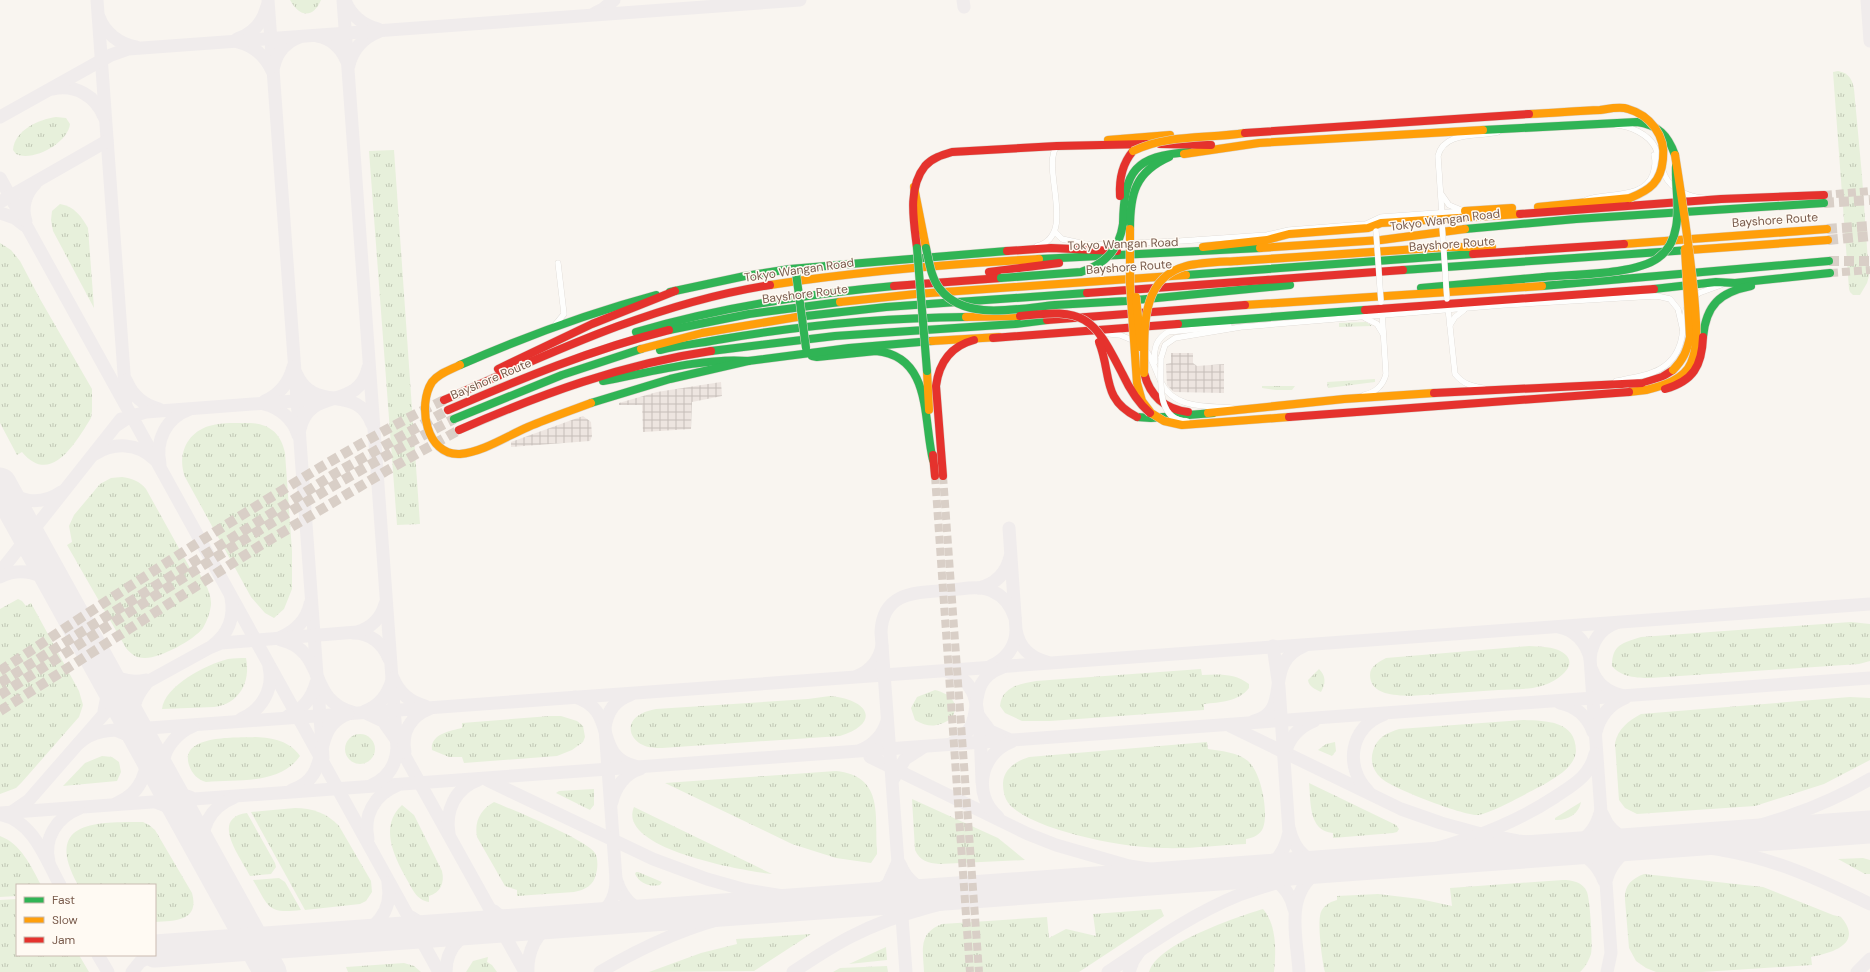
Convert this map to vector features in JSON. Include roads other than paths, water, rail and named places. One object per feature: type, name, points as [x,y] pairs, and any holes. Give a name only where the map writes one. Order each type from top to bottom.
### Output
[{"type":"main road","points":[[1057,146],[1067,143],[1105,140],[1244,133],[1626,108],[1639,113],[1651,121],[1660,134],[1663,149],[1663,166],[1659,179],[1644,194],[1630,198],[1532,207],[1465,211]]},
{"type":"main road","points":[[1123,207],[1126,185],[1133,173],[1142,164],[1155,156],[1253,144],[1407,133],[1604,124],[1631,121],[1653,124],[1666,135],[1670,141],[1675,155],[1676,166],[1675,231],[1667,249],[1655,260],[1634,269],[1391,291],[1358,298]]},
{"type":"main road","points":[[1213,413],[1184,412],[1168,408],[1153,395],[1146,380],[1142,362],[1127,226],[1120,186],[1121,174],[1124,162],[1134,151],[1154,142],[1227,136],[1244,133]]},
{"type":"main road","points":[[933,460],[916,248],[914,187],[920,173],[927,165],[936,158],[947,153],[1057,146],[1253,144]]},
{"type":"main road","points":[[1150,413],[1140,396],[1137,383],[1127,226],[1133,191],[1144,174],[1157,163],[1167,158],[1189,152]]},
{"type":"main road","points":[[1646,390],[1661,387],[1679,377],[1691,364],[1696,350],[1698,337],[1692,264],[1680,177],[1676,166]]},
{"type":"main road","points":[[914,187],[932,273],[939,288],[949,298],[963,306],[986,309],[1236,291],[1362,277],[1376,272]]},
{"type":"main road","points":[[1020,316],[1037,313],[1065,313],[1077,316],[1090,323],[1103,337],[1125,382],[1137,400],[1150,413],[1167,423],[1182,425],[1662,390],[1672,388],[1691,376],[1702,358],[1704,322],[1710,309],[1717,300],[1727,293],[1741,288],[1797,280],[1826,274],[1735,283],[1716,282],[1665,288],[1448,305],[1382,309],[1093,331],[999,337],[972,337],[876,345],[817,352],[808,350],[748,361],[668,379],[610,397],[538,423],[469,453],[455,454],[449,452],[434,442],[428,431],[425,399],[428,389],[436,376],[492,350],[575,319],[633,300],[745,276],[905,258],[1054,248],[1112,251],[1205,247],[1229,242],[1272,239],[1289,234],[1376,228],[1442,218],[1710,201],[1720,199]]},
{"type":"main road","name":"Tokyo Wangan Road","points":[[444,400],[578,339],[681,304],[744,290],[837,275],[1039,258],[1194,253],[1369,241],[1495,226],[1824,199],[1720,199]]},
{"type":"main road","points":[[838,290],[1081,272],[1091,269],[1105,261],[1113,253],[1127,226]]},
{"type":"main road","points":[[582,367],[612,363],[668,348],[729,337],[829,323],[941,316],[1020,316],[1071,319],[1091,330],[1102,347],[1109,385],[1115,400],[1124,411],[1137,417],[1151,418],[1213,413],[1246,408],[1344,399],[1643,383],[1662,377],[1673,370],[1681,362],[1687,351],[1690,337],[1686,228]]},
{"type":"main road","name":"Bayshore Route","points":[[448,410],[526,376],[609,347],[671,330],[746,314],[810,304],[916,294],[1827,229]]},
{"type":"main road","name":"Bayshore Route","points":[[454,419],[532,385],[611,357],[693,335],[811,315],[911,305],[1828,240]]},
{"type":"main road","points":[[1144,373],[1146,313],[1150,298],[1157,284],[1167,275],[1186,266],[1440,247],[1495,246],[1581,241],[1620,244]]},
{"type":"main road","points":[[557,365],[582,350],[690,316],[740,305],[838,290],[875,282],[1015,270],[1090,257]]},
{"type":"main road","points":[[459,430],[525,402],[573,384],[631,367],[709,351],[818,339],[1015,324],[1034,321],[1262,304],[1616,281],[1829,261]]},
{"type":"main road","points":[[798,271],[808,350],[817,357],[884,352],[907,362],[918,377],[922,390],[928,447],[939,476],[936,386],[940,368],[947,356],[963,343],[999,337]]},
{"type":"main road","points":[[453,396],[465,386],[526,355],[592,324],[675,291]]},
{"type":"main road","points":[[829,323],[876,325],[943,320],[1034,321]]},
{"type":"main road","points":[[525,402],[608,380],[654,371],[737,360],[748,361]]},
{"type":"street","points":[[1604,124],[1629,127],[1637,131],[1655,147],[1666,177],[1671,184],[1690,196],[1720,199]]},
{"type":"street","points":[[1498,390],[1467,384],[1461,381],[1455,374],[1448,305],[1438,156],[1444,144],[1453,138],[1485,135],[1507,129]]},
{"type":"street","points":[[1580,202],[1596,196],[1629,193],[1642,188],[1652,175],[1655,160],[1652,148],[1646,139]]},
{"type":"street","points":[[1025,250],[1046,243],[1055,232],[1056,205],[1053,154],[1057,146]]},
{"type":"street","points":[[1440,192],[1448,205],[1465,211]]},
{"type":"street","points":[[1055,232],[1062,239],[1090,245],[1180,241],[1267,235],[1289,230],[1366,224],[1381,217],[1442,218],[1465,211]]},
{"type":"street","points":[[1344,399],[1378,390],[1385,379],[1386,374],[1376,228]]},
{"type":"street","points":[[554,327],[564,314],[558,263]]},
{"type":"street","points":[[1602,384],[1646,376],[1671,362],[1679,347],[1683,331],[1685,312],[1693,298],[1699,293],[1715,286],[1735,283]]},
{"type":"street","points":[[1448,305],[1467,309],[1662,296],[1670,300],[1678,309],[1683,331]]},
{"type":"street","points":[[1207,422],[1182,421],[1169,415],[1163,402],[1160,358],[1165,346],[1175,338],[1241,327],[1360,317],[1382,309]]},
{"type":"street","points":[[1450,328],[1455,317],[1467,309]]},
{"type":"street","points":[[564,314],[575,319]]},
{"type":"street","points":[[1360,317],[1377,324],[1384,337]]},
{"type":"street","points":[[1156,372],[1154,351],[1157,342],[1163,335],[1173,331],[1232,326],[1241,327]]},
{"type":"street","points":[[1093,331],[1103,334],[1120,335],[1138,343],[1149,353],[1156,372],[1168,394],[1182,402],[1196,406],[1246,408]]},
{"type":"tunnel","points":[[1824,195],[1870,191]]},
{"type":"tunnel","points":[[1824,203],[1870,200]]},
{"type":"tunnel","points":[[1827,229],[1870,226]]},
{"type":"tunnel","points":[[1828,240],[1870,236]]},
{"type":"tunnel","points":[[1829,261],[1870,261]]},
{"type":"tunnel","points":[[1830,273],[1870,270]]},
{"type":"tunnel","points":[[0,671],[141,579],[279,492],[360,444],[444,400]]},
{"type":"tunnel","points":[[0,683],[336,473],[448,410]]},
{"type":"tunnel","points":[[0,695],[281,517],[338,483],[454,419]]},
{"type":"tunnel","points":[[0,711],[261,545],[386,471],[459,430]]},
{"type":"tunnel","points":[[935,476],[970,972]]},
{"type":"tunnel","points":[[943,476],[979,972]]}]
